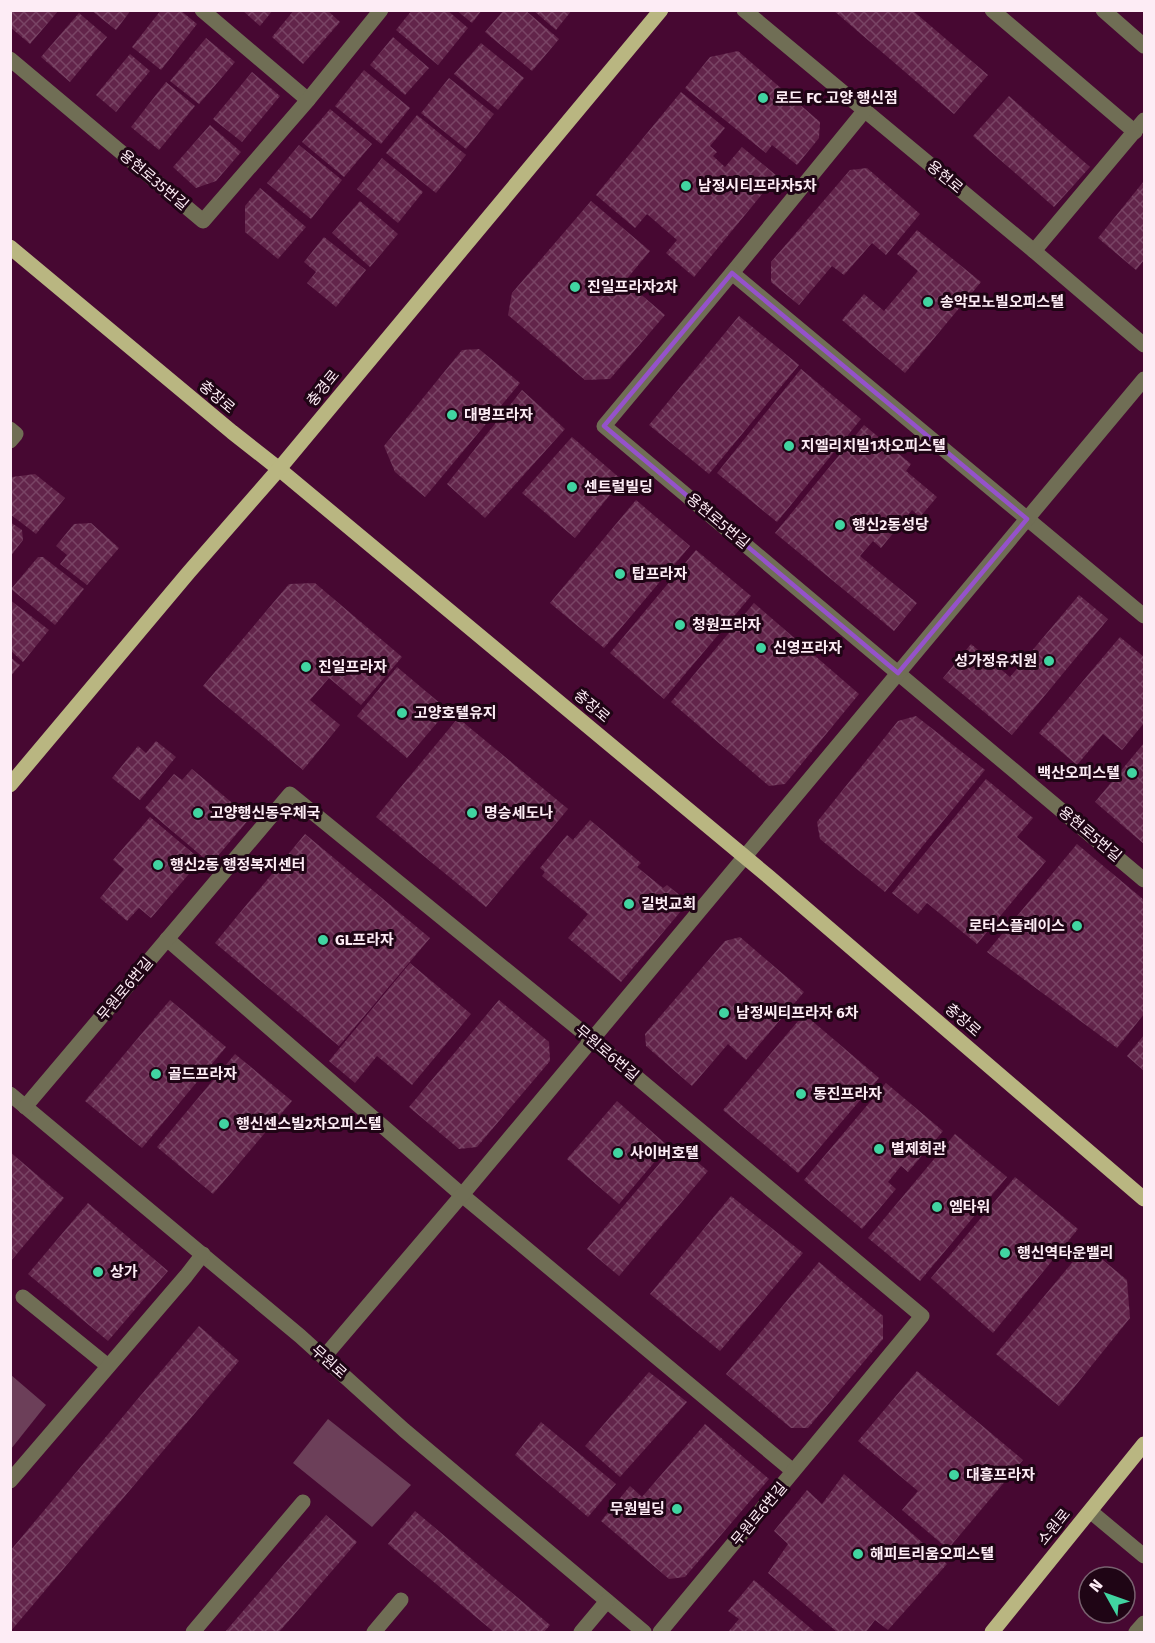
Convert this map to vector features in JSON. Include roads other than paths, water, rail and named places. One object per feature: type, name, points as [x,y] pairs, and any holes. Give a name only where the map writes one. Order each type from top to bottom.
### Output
[{"type":"main road","name":"충경로","points":[[10,785],[279,469],[661,10]]},
{"type":"main road","name":"충장로","points":[[10,247],[744,856],[1144,1199]]},
{"type":"main road","name":"소원로","points":[[992,1632],[1144,1444]]},
{"type":"street","points":[[202,10],[308,100]]},
{"type":"street","name":"용현로35번길","points":[[10,59],[203,221],[308,100],[381,10]]},
{"type":"street","name":"용현로","points":[[744,10],[1144,345]]},
{"type":"street","points":[[992,10],[1140,126],[1034,251]]},
{"type":"street","points":[[1103,10],[1144,46]]},
{"type":"street","name":"용현로5번길","points":[[865,110],[604,426],[1144,880]]},
{"type":"street","points":[[732,273],[1144,616]]},
{"type":"street","points":[[324,1357],[1144,379]]},
{"type":"street","points":[[10,429],[16,434],[10,441]]},
{"type":"street","name":"무원로6번길","points":[[25,1107],[290,794],[591,1039],[922,1316],[660,1632]]},
{"type":"street","points":[[167,939],[462,1195],[794,1471]]},
{"type":"street","name":"무원로","points":[[10,1094],[203,1254],[324,1357],[404,1430],[644,1632]]},
{"type":"street","points":[[10,1481],[203,1254]]},
{"type":"street","points":[[23,1298],[108,1366]]},
{"type":"street","points":[[193,1632],[303,1502]]},
{"type":"street","points":[[1090,1511],[1144,1556]]},
{"type":"street","points":[[374,1632],[401,1600]]},
{"type":"street","points":[[580,1632],[607,1601]]},
{"type":"street","points":[[1136,1632],[1144,1623]]},
{"type":"place","name":"로드 FC 고양 행신점","points":[[763,98]]},
{"type":"place","name":"남정시티프라자5차","points":[[686,186]]},
{"type":"place","name":"진일프라자2차","points":[[575,287]]},
{"type":"place","name":"송악모노빌오피스텔","points":[[928,302]]},
{"type":"place","name":"대명프라자","points":[[452,415]]},
{"type":"place","name":"지엘리치빌1차오피스텔","points":[[789,446]]},
{"type":"place","name":"센트럴빌딩","points":[[572,487]]},
{"type":"place","name":"행신2동성당","points":[[840,525]]},
{"type":"place","name":"탑프라자","points":[[620,574]]},
{"type":"place","name":"청원프라자","points":[[680,625]]},
{"type":"place","name":"신영프라자","points":[[761,648]]},
{"type":"place","name":"성가정유치원","points":[[1049,661]]},
{"type":"place","name":"진일프라자","points":[[306,667]]},
{"type":"place","name":"고양호텔유지","points":[[402,713]]},
{"type":"place","name":"백산오피스텔","points":[[1132,773]]},
{"type":"place","name":"고양행신동우체국","points":[[198,813]]},
{"type":"place","name":"명승세도나","points":[[472,813]]},
{"type":"place","name":"행신2동 행정복지센터","points":[[158,865]]},
{"type":"place","name":"길벗교회","points":[[629,904]]},
{"type":"place","name":"로터스플레이스","points":[[1077,926]]},
{"type":"place","name":"GL프라자","points":[[323,940]]},
{"type":"place","name":"남정씨티프라자 6차","points":[[724,1013]]},
{"type":"place","name":"골드프라자","points":[[156,1074]]},
{"type":"place","name":"동진프라자","points":[[801,1094]]},
{"type":"place","name":"행신센스빌2차오피스텔","points":[[224,1124]]},
{"type":"place","name":"별제회관","points":[[879,1149]]},
{"type":"place","name":"사이버호텔","points":[[618,1153]]},
{"type":"place","name":"엠타워","points":[[937,1207]]},
{"type":"place","name":"행신역타운밸리","points":[[1005,1253]]},
{"type":"place","name":"상가","points":[[98,1272]]},
{"type":"place","name":"대흥프라자","points":[[954,1475]]},
{"type":"place","name":"무원빌딩","points":[[677,1509]]},
{"type":"place","name":"해피트리움오피스텔","points":[[858,1554]]}]
